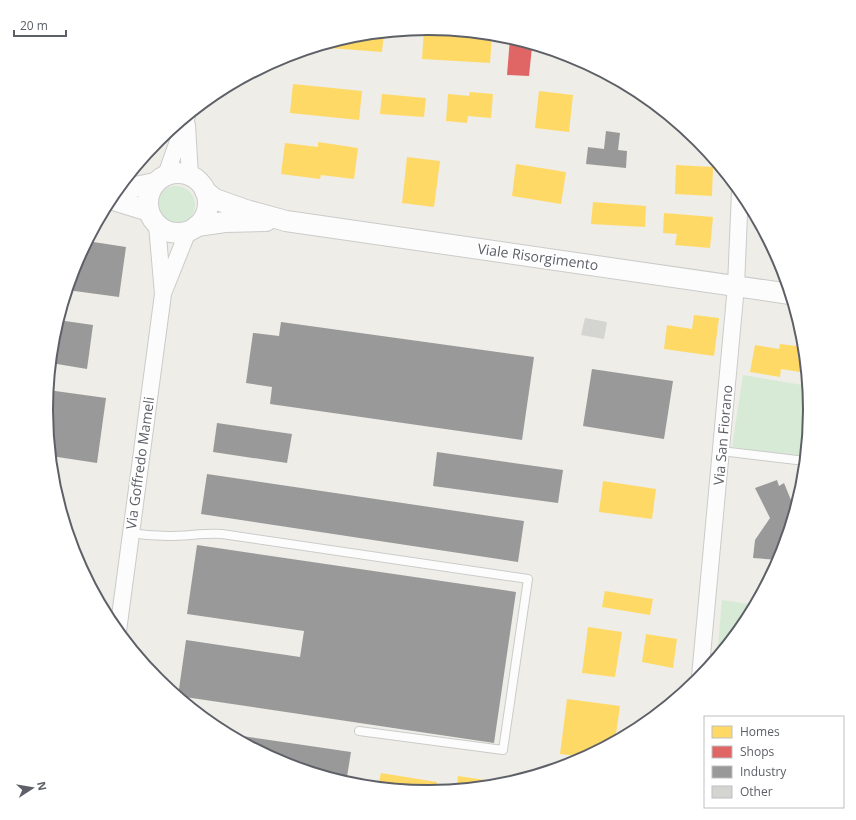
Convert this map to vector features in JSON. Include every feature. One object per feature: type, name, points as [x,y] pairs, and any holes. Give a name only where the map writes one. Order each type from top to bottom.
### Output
[{"type":"street","points":[[186,123],[190,176]]},
{"type":"street","points":[[153,218],[148,196],[161,179],[182,127]]},
{"type":"street","points":[[116,202],[153,218],[165,230],[181,233],[192,229],[202,220],[207,208],[207,198],[200,182],[190,176],[180,173],[125,189]]},
{"type":"street","name":"Viale Risorgimento","points":[[205,191],[215,199],[246,210],[286,221],[784,293]]},
{"type":"street","name":"Via San Fiorano","points":[[701,667],[736,286],[740,201]]},
{"type":"street","name":"Via Goffredo Mameli","points":[[119,622],[163,294],[153,218]]},
{"type":"street","name":"Viale Risorgimento","points":[[192,229],[225,222],[286,221]]},
{"type":"street","name":"Via Goffredo Mameli","points":[[163,294],[192,229]]},
{"type":"lane","points":[[721,450],[800,460]]},
{"type":"lane","points":[[130,533],[152,536],[211,533],[222,534],[528,579],[503,750],[359,731]]},
{"type":"green space","points":[[172,186],[180,186],[190,191],[194,198],[194,212],[190,219],[180,224],[172,224],[162,219],[160,216],[157,209],[157,201],[162,191],[165,189]]},
{"type":"green space","points":[[743,375],[802,385],[803,410],[800,456],[732,447]]},
{"type":"green space","points":[[722,600],[749,604],[726,638],[718,648]]},
{"type":"building: Homes","points":[[424,35],[453,36],[492,40],[490,63],[422,59]]},
{"type":"building: Homes","points":[[383,38],[382,52],[331,48],[355,42]]},
{"type":"building: Homes","points":[[293,84],[362,91],[359,120],[290,113]]},
{"type":"building: Homes","points":[[539,91],[573,95],[569,132],[535,128]]},
{"type":"building: Homes","points":[[470,92],[493,94],[491,118],[468,116],[467,123],[446,121],[448,94],[469,96]]},
{"type":"building: Homes","points":[[382,94],[426,98],[424,117],[380,114]]},
{"type":"building: Homes","points":[[318,142],[358,148],[354,179],[321,175],[320,179],[281,174],[285,143],[318,147]]},
{"type":"building: Homes","points":[[407,157],[440,161],[434,207],[402,203]]},
{"type":"building: Homes","points":[[516,164],[566,172],[561,204],[512,196]]},
{"type":"building: Homes","points":[[676,165],[713,167],[712,196],[675,194]]},
{"type":"building: Homes","points":[[593,202],[646,206],[645,227],[591,224]]},
{"type":"building: Homes","points":[[664,213],[713,217],[710,248],[675,245],[677,234],[663,233]]},
{"type":"building: Homes","points":[[694,315],[719,318],[714,356],[664,349],[667,325],[692,329]]},
{"type":"building: Homes","points":[[780,344],[798,346],[801,372],[781,369],[780,377],[750,372],[755,345],[779,349]]},
{"type":"building: Homes","points":[[603,481],[656,489],[652,519],[599,512]]},
{"type":"building: Homes","points":[[605,591],[653,599],[650,615],[602,607]]},
{"type":"building: Homes","points":[[588,627],[622,632],[615,677],[582,673]]},
{"type":"building: Homes","points":[[646,634],[677,639],[673,668],[642,662]]},
{"type":"building: Homes","points":[[567,699],[620,706],[616,734],[573,756],[560,754]]},
{"type":"building: Homes","points":[[381,773],[437,782],[436,785],[428,785],[379,782]]},
{"type":"building: Homes","points":[[458,776],[485,780],[477,782],[457,784]]},
{"type":"building: Shops","points":[[510,44],[532,50],[529,76],[507,75]]},
{"type":"building: Industry","points":[[606,131],[620,133],[618,150],[627,151],[626,168],[586,164],[588,147],[604,149]]},
{"type":"building: Industry","points":[[93,242],[126,247],[119,297],[72,291]]},
{"type":"building: Industry","points":[[64,321],[93,325],[87,369],[56,364]]},
{"type":"building: Industry","points":[[281,322],[534,357],[522,440],[270,404],[272,387],[246,383],[253,333],[279,336]]},
{"type":"building: Industry","points":[[592,369],[673,381],[664,439],[583,426]]},
{"type":"building: Industry","points":[[54,391],[106,398],[97,463],[56,457],[53,410]]},
{"type":"building: Industry","points":[[217,423],[292,434],[287,463],[213,452]]},
{"type":"building: Industry","points":[[437,452],[563,470],[558,503],[433,486]]},
{"type":"building: Industry","points":[[207,474],[524,521],[518,562],[201,514]]},
{"type":"building: Industry","points":[[777,480],[779,486],[784,483],[791,501],[783,531],[772,559],[753,558],[755,540],[770,518],[755,488]]},
{"type":"building: Industry","points":[[197,545],[516,592],[494,743],[187,697],[179,690],[186,640],[300,657],[304,631],[187,614]]},
{"type":"building: Industry","points":[[242,736],[351,752],[347,776],[307,765]]},
{"type":"building: Other","points":[[585,318],[607,322],[604,339],[581,335]]}]
